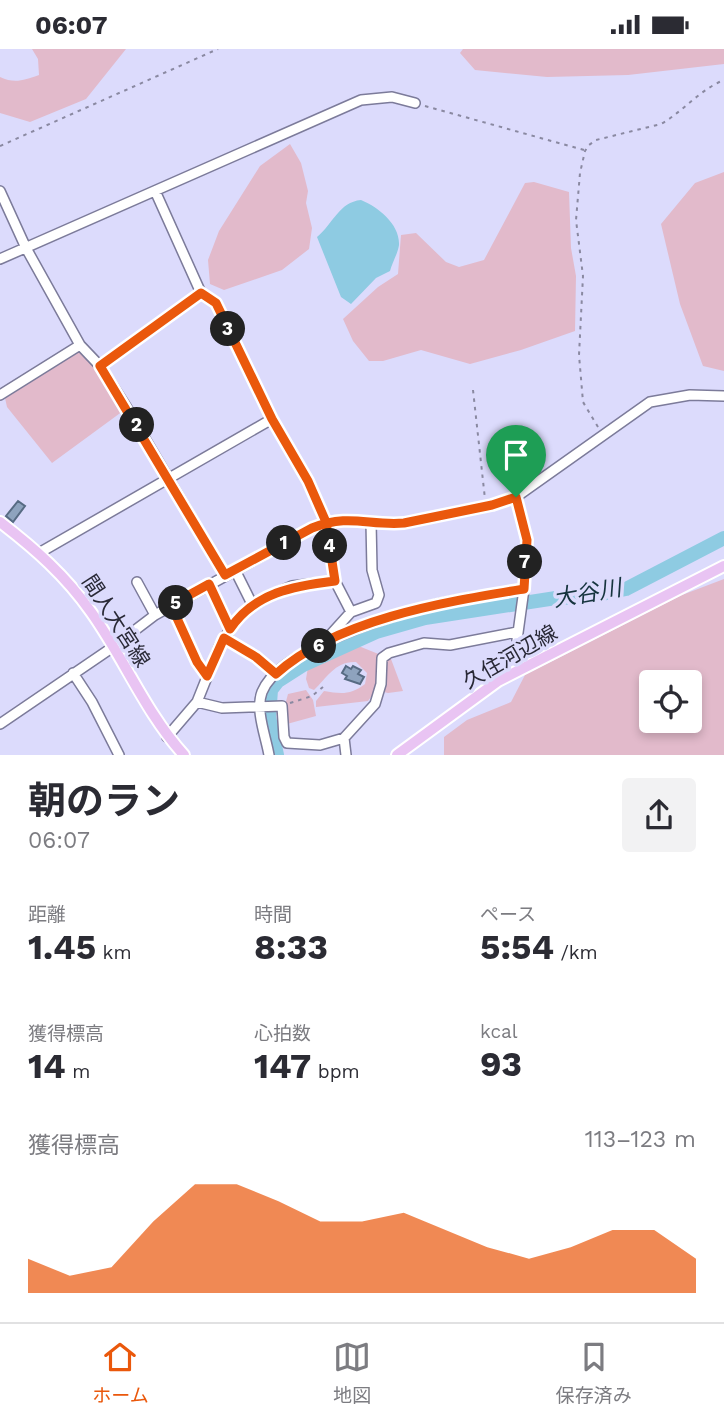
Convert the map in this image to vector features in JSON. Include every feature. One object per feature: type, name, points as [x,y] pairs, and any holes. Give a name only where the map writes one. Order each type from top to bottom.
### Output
[{"type":"main road","name":"間人大宮線","points":[[0,522],[39,553],[70,584],[113,647],[167,737],[184,755]]},
{"type":"main road","name":"久住河辺線","points":[[397,755],[410,751],[460,708],[520,669],[724,566]]},
{"type":"street","points":[[0,259],[156,193],[361,100],[392,97],[415,103]]},
{"type":"street","points":[[0,191],[26,248],[80,345],[100,366],[169,479],[253,606]]},
{"type":"street","points":[[156,193],[201,293],[216,303],[272,419],[308,481],[326,522],[335,581],[351,612]]},
{"type":"street","points":[[100,366],[201,293]]},
{"type":"street","points":[[0,395],[80,345]]},
{"type":"street","points":[[0,724],[171,605],[326,522],[340,520],[404,523],[486,507],[516,497],[650,401],[690,395],[724,396]]},
{"type":"street","points":[[39,553],[272,419]]},
{"type":"street","points":[[516,497],[527,540],[524,589],[517,632],[520,669]]},
{"type":"street","points":[[321,644],[351,612],[376,603],[379,596],[372,569],[371,522]]},
{"type":"street","points":[[167,737],[197,702],[224,638],[253,606],[292,586],[335,581]]},
{"type":"street","points":[[137,582],[156,615]]},
{"type":"street","points":[[269,755],[263,690],[276,674],[298,657],[344,633],[430,605],[524,589]]},
{"type":"street","points":[[171,605],[197,662],[207,676]]},
{"type":"street","points":[[197,702],[222,708],[280,706],[287,743],[320,745],[344,738],[375,704],[382,659],[389,653],[424,643],[450,645],[517,632]]},
{"type":"street","points":[[224,638],[256,657],[276,674]]},
{"type":"street","points":[[73,673],[92,702],[119,755]]},
{"type":"street","points":[[344,738],[346,755]]},
{"type":"path","points":[[0,146],[218,49]]},
{"type":"path","points":[[603,434],[583,402],[579,355],[583,276],[576,220],[580,173],[585,151],[596,141],[661,124],[704,89],[724,80]]},
{"type":"path","points":[[415,103],[585,151]]},
{"type":"path","points":[[473,390],[486,507]]},
{"type":"path","points":[[209,584],[230,629]]},
{"type":"path","points":[[280,706],[312,696],[323,687]]},
{"type":"shaded area","points":[[32,49],[126,49],[86,99],[30,122],[0,113],[0,77],[15,81],[39,75],[38,59]]},
{"type":"shaded area","points":[[463,49],[724,49],[724,64],[628,75],[547,77],[475,70],[460,53]]},
{"type":"shaded area","points":[[290,144],[301,163],[308,191],[306,203],[312,228],[309,249],[282,270],[224,290],[210,284],[208,260],[219,231],[260,166]]},
{"type":"shaded area","points":[[724,172],[724,371],[703,366],[680,304],[661,224],[695,183]]},
{"type":"shaded area","points":[[534,182],[569,192],[571,248],[576,276],[575,331],[470,364],[421,350],[383,361],[369,361],[353,341],[343,319],[378,287],[398,274],[401,235],[416,233],[446,262],[459,267],[484,260],[525,183]]},
{"type":"shaded area","points":[[79,350],[123,411],[52,463],[7,407],[5,398]]},
{"type":"shaded area","points":[[724,579],[724,755],[444,755],[444,737],[467,720],[511,702],[525,675],[682,595]]},
{"type":"shaded area","points":[[356,645],[391,659],[403,691],[388,693],[376,690],[368,701],[316,707],[316,701],[324,691],[346,693],[365,684],[367,673],[356,662],[337,667],[314,690],[309,688],[306,679],[308,667]]},
{"type":"shaded area","points":[[306,690],[313,700],[316,716],[287,724],[285,705],[288,694]]},
{"type":"water","points":[[361,200],[387,217],[396,230],[399,245],[390,271],[376,278],[351,304],[341,297],[317,237],[342,209]]},
{"type":"building","points":[[18,501],[25,506],[13,522],[6,516]]},
{"type":"building","points":[[346,666],[361,670],[358,674],[364,677],[360,684],[345,679],[347,676],[342,673]]},
{"type":"waterway","name":"大谷川","points":[[277,755],[269,717],[271,690],[278,681],[303,665],[376,632],[425,618],[556,598],[588,597],[626,589],[724,538]]},
{"type":"route","points":[[516,497],[492,505],[404,523],[361,520],[326,522],[225,575],[100,366],[201,293],[211,298],[216,303],[272,419],[308,481],[326,522],[335,581],[292,586],[269,596],[248,609],[230,629],[209,584],[171,605],[197,662],[207,676],[224,638],[256,657],[276,674],[298,657],[344,633],[430,605],[524,589],[527,540],[516,497]]}]
